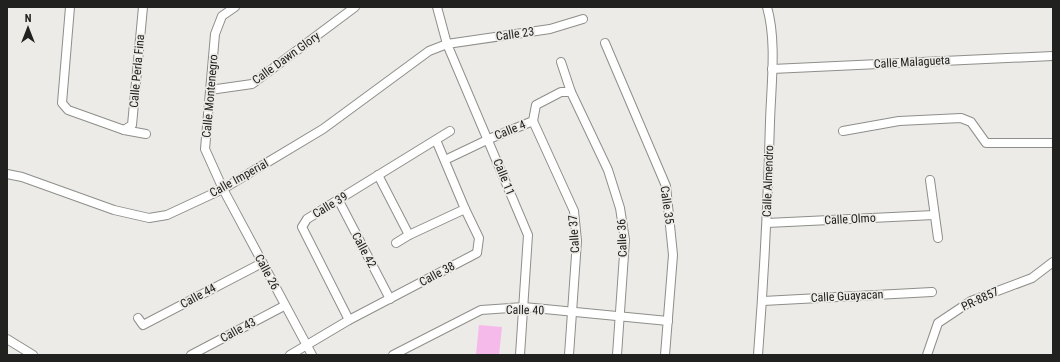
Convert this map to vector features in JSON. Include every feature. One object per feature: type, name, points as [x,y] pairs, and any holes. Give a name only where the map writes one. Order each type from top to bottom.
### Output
[{"type":"street","points":[[70,7],[62,103],[68,110],[124,130],[146,134]]},
{"type":"street","name":"Calle Perla Fina","points":[[124,130],[132,125],[143,7]]},
{"type":"street","name":"Calle Montenegro","points":[[223,189],[205,149],[215,34],[222,16],[235,7]]},
{"type":"street","name":"Calle Dawn Glory","points":[[210,90],[252,84],[355,7]]},
{"type":"street","name":"Calle 11","points":[[437,7],[447,44],[489,139],[528,235],[520,355]]},
{"type":"street","name":"Calle Almendro","points":[[758,355],[767,223],[772,69],[771,21],[767,7]]},
{"type":"street","name":"Calle 23","points":[[447,44],[550,29],[583,19]]},
{"type":"street","name":"Calle 35","points":[[605,43],[666,186],[673,255],[665,355]]},
{"type":"street","name":"Calle Imperial","points":[[7,174],[22,177],[114,210],[149,218],[167,215],[223,189],[323,129],[428,51],[447,44]]},
{"type":"street","name":"Calle Malagueta","points":[[772,69],[1053,56]]},
{"type":"street","points":[[561,62],[571,92]]},
{"type":"street","name":"Calle 4","points":[[445,160],[489,139],[533,121],[536,105],[561,92],[571,92]]},
{"type":"street","name":"Calle 36","points":[[571,92],[608,170],[620,208],[624,240],[617,355]]},
{"type":"street","points":[[843,131],[898,121],[961,118],[971,122],[986,143],[1053,143]]},
{"type":"street","name":"Calle 37","points":[[533,121],[574,211],[577,241],[569,355]]},
{"type":"street","name":"Calle 39","points":[[349,320],[302,228],[307,219],[339,201],[450,130]]},
{"type":"street","name":"Calle 38","points":[[290,355],[308,346],[349,320],[477,253],[479,238],[436,140]]},
{"type":"street","points":[[378,175],[409,235]]},
{"type":"street","points":[[930,180],[938,238]]},
{"type":"street","name":"Calle 26","points":[[223,189],[284,306],[312,355]]},
{"type":"street","name":"Calle 42","points":[[339,201],[390,299]]},
{"type":"street","points":[[396,243],[409,235],[465,209]]},
{"type":"street","name":"Calle Olmo","points":[[767,223],[934,215]]},
{"type":"street","name":"PR-8857","points":[[926,355],[938,322],[971,301],[1032,278],[1053,262]]},
{"type":"street","name":"Calle 44","points":[[138,318],[143,325],[262,263]]},
{"type":"street","name":"Calle Guayacan","points":[[762,301],[932,292]]},
{"type":"street","name":"Calle 43","points":[[191,355],[284,306]]},
{"type":"street","name":"Calle 40","points":[[393,355],[403,353],[481,310],[524,307],[572,313],[668,321]]},
{"type":"street","points":[[7,339],[33,355]]},
{"type":"shaded area","points":[[479,325],[502,327],[499,355],[476,355]]}]
